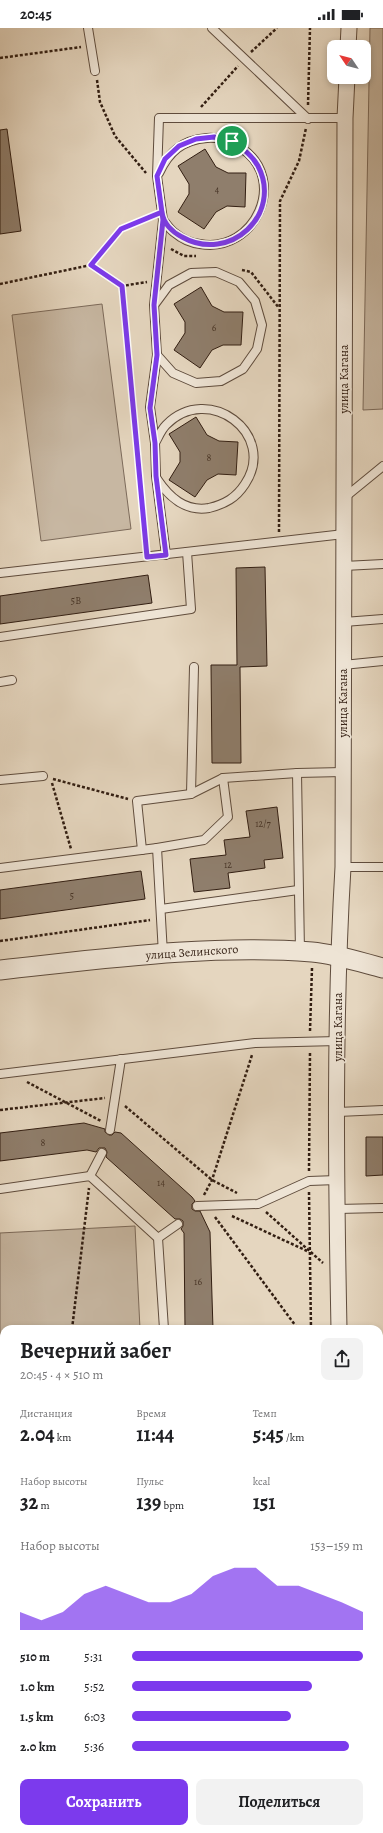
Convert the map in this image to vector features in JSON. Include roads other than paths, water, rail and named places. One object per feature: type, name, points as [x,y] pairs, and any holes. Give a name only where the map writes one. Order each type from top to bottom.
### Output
[{"type":"street","points":[[348,40],[349,28]]},
{"type":"street","name":"улица Кагана","points":[[339,1325],[336,1180],[338,1112],[338,957],[343,867],[345,118],[347,84]]},
{"type":"street","name":"улица Зелинского","points":[[0,970],[114,958],[236,948],[306,952],[338,957],[383,968]]},
{"type":"lane","points":[[88,28],[95,71]]},
{"type":"lane","points":[[212,28],[308,119]]},
{"type":"lane","points":[[166,555],[156,476],[155,443],[150,408],[157,355],[154,305],[162,216],[157,176],[160,118],[345,118]]},
{"type":"lane","points":[[157,176],[165,159],[179,146],[196,139],[214,137],[232,141],[247,152],[258,167],[264,184],[263,203],[256,220],[244,234],[228,243],[209,246],[191,243],[175,234],[162,216]]},
{"type":"lane","points":[[154,305],[169,285],[191,273],[216,272],[239,282],[247,291],[255,301],[262,325],[257,349],[243,369],[221,381],[196,383],[173,374],[157,355]]},
{"type":"lane","points":[[155,443],[165,426],[180,413],[200,408],[220,411],[237,421],[249,437],[254,457],[250,477],[239,494],[223,505],[203,509],[183,505],[167,493],[156,476]]},
{"type":"lane","points":[[344,498],[383,466]]},
{"type":"lane","points":[[0,573],[344,534]]},
{"type":"lane","points":[[0,637],[191,610],[187,552]]},
{"type":"lane","points":[[344,566],[383,564]]},
{"type":"lane","points":[[344,622],[383,619]]},
{"type":"lane","points":[[343,664],[383,661]]},
{"type":"lane","points":[[191,794],[194,667]]},
{"type":"lane","points":[[0,682],[12,680]]},
{"type":"lane","points":[[142,850],[137,801],[191,794],[223,778],[296,773],[343,772]]},
{"type":"lane","points":[[296,773],[298,890],[306,952]]},
{"type":"lane","points":[[0,780],[43,776]]},
{"type":"lane","points":[[0,868],[157,848],[204,840],[228,817],[223,778]]},
{"type":"lane","points":[[157,848],[163,954]]},
{"type":"lane","points":[[343,867],[383,867]]},
{"type":"lane","points":[[161,909],[298,890]]},
{"type":"lane","points":[[0,1074],[256,1043],[338,1041]]},
{"type":"lane","points":[[110,1128],[121,1059]]},
{"type":"lane","points":[[338,1112],[383,1110]]},
{"type":"lane","points":[[90,1176],[102,1153]]},
{"type":"lane","points":[[0,1189],[90,1176]]},
{"type":"lane","points":[[90,1176],[158,1238],[164,1325]]},
{"type":"lane","points":[[197,1206],[258,1204],[309,1181],[336,1180]]},
{"type":"lane","points":[[337,1209],[383,1208]]},
{"type":"lane","points":[[158,1238],[178,1224]]}]
